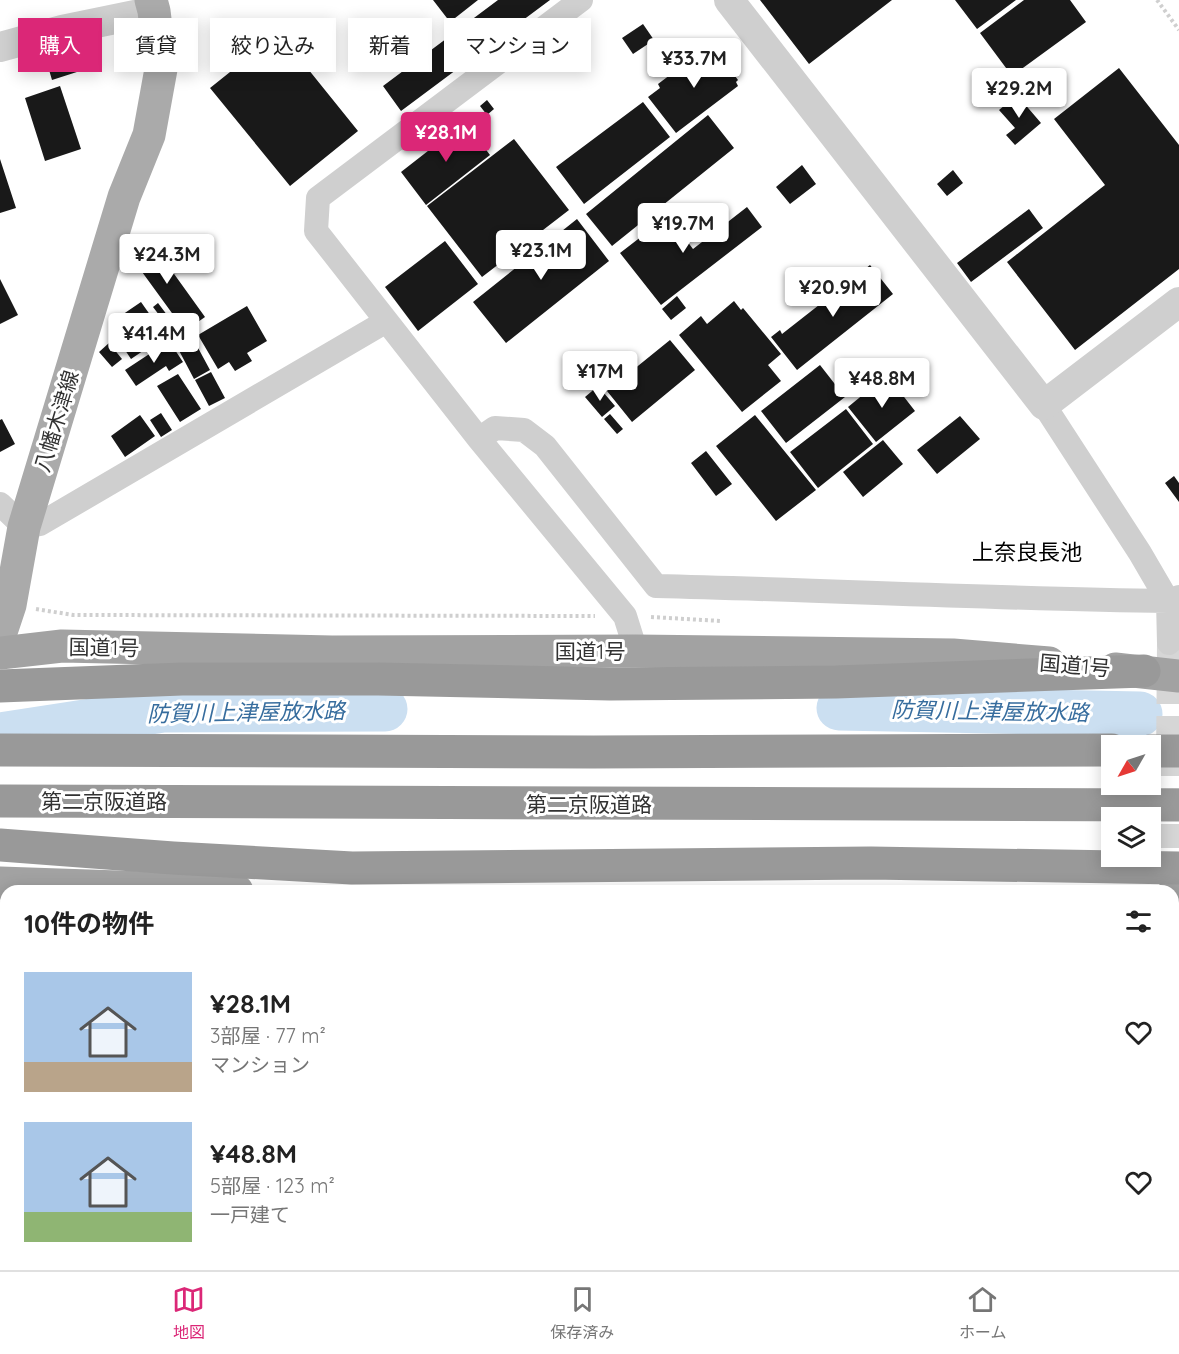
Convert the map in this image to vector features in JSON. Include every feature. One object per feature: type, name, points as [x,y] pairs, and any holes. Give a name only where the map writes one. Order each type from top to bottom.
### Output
[{"type":"highway","name":"国道1号","points":[[0,653],[62,646],[332,652],[636,651],[953,655],[1179,676]]},
{"type":"highway","points":[[0,686],[182,679],[378,679],[610,684],[812,682],[1144,671]]},
{"type":"highway","points":[[0,750],[581,752],[1101,750]]},
{"type":"highway","points":[[1161,751],[1179,751]]},
{"type":"highway","name":"第二京阪道路","points":[[0,801],[1179,805]]},
{"type":"highway","points":[[0,845],[352,868],[871,863],[1179,868]]},
{"type":"highway","points":[[0,883],[59,885]]},
{"type":"main road","name":"八幡木津線","points":[[0,635],[10,605],[24,527],[124,197],[149,135],[161,69],[153,6]]},
{"type":"street","points":[[581,0],[318,198],[316,231],[478,439],[625,616],[636,651]]},
{"type":"street","points":[[729,0],[1044,405],[1140,553],[1174,599],[1169,643]]},
{"type":"street","points":[[0,47],[153,6]]},
{"type":"street","points":[[1044,405],[1179,302]]},
{"type":"street","points":[[0,504],[24,527],[40,524],[386,322]]},
{"type":"street","points":[[478,439],[495,428],[524,430],[545,446],[656,586],[1020,599],[1174,599]]},
{"type":"path","points":[[1157,0],[1179,30]]},
{"type":"building","points":[[433,0],[478,0],[455,18],[447,18]]},
{"type":"building","points":[[498,0],[550,0],[526,18],[474,18]]},
{"type":"building","points":[[760,0],[892,0],[809,64]]},
{"type":"building","points":[[955,0],[1016,0],[977,29]]},
{"type":"building","points":[[1024,0],[1070,0],[1086,22],[1012,76],[980,33]]},
{"type":"building","points":[[643,24],[654,40],[633,54],[622,38]]},
{"type":"building","points":[[444,40],[444,72],[453,72],[401,111],[383,86],[402,72],[432,72],[432,49]]},
{"type":"building","points":[[711,44],[738,80],[736,82],[738,86],[676,133],[648,97],[660,88],[658,84]]},
{"type":"building","points":[[1119,68],[1179,145],[1179,269],[1075,350],[1007,262],[1105,185],[1054,119]]},
{"type":"building","points":[[50,72],[77,72],[52,80]]},
{"type":"building","points":[[230,72],[310,72],[358,131],[290,186],[210,88]]},
{"type":"building","points":[[60,86],[81,149],[45,161],[25,98]]},
{"type":"building","points":[[1017,95],[1041,123],[1015,145],[1006,135],[1015,128],[999,110]]},
{"type":"building","points":[[487,100],[494,109],[487,115],[480,106]]},
{"type":"building","points":[[643,102],[670,137],[584,204],[556,167]]},
{"type":"building","points":[[708,115],[734,148],[612,246],[586,214]]},
{"type":"building","points":[[465,122],[490,155],[426,205],[401,172]]},
{"type":"building","points":[[514,139],[569,210],[482,277],[427,206]]},
{"type":"building","points":[[0,159],[16,208],[0,213]]},
{"type":"building","points":[[802,165],[816,184],[790,204],[776,187]]},
{"type":"building","points":[[953,170],[963,183],[947,196],[937,184]]},
{"type":"building","points":[[747,207],[762,227],[661,305],[620,253],[668,216],[693,249]]},
{"type":"building","points":[[1029,209],[1043,228],[971,282],[957,263]]},
{"type":"building","points":[[577,219],[609,261],[506,343],[473,302]]},
{"type":"building","points":[[149,239],[205,317],[185,331],[129,254]]},
{"type":"building","points":[[445,241],[478,284],[418,331],[385,287]]},
{"type":"building","points":[[870,265],[893,294],[797,370],[771,337],[780,330],[782,334]]},
{"type":"building","points":[[0,279],[18,315],[0,324]]},
{"type":"building","points":[[677,296],[686,308],[671,320],[662,309]]},
{"type":"building","points":[[734,301],[741,310],[743,308],[781,354],[768,365],[781,381],[742,412],[679,335],[701,316],[707,324]]},
{"type":"building","points":[[141,302],[165,336],[131,359],[113,332],[121,326],[116,319]]},
{"type":"building","points":[[158,303],[180,332],[175,336],[153,307]]},
{"type":"building","points":[[247,306],[267,341],[247,353],[252,361],[235,371],[229,362],[218,369],[198,335]]},
{"type":"building","points":[[190,333],[210,370],[194,379],[174,341]]},
{"type":"building","points":[[670,340],[695,370],[632,422],[607,391]]},
{"type":"building","points":[[169,341],[183,362],[169,371],[166,366],[136,386],[125,370]]},
{"type":"building","points":[[109,343],[122,359],[112,367],[99,352]]},
{"type":"building","points":[[820,365],[845,397],[786,443],[761,411]]},
{"type":"building","points":[[211,372],[225,398],[209,406],[195,380]]},
{"type":"building","points":[[178,374],[201,409],[180,422],[157,386]]},
{"type":"building","points":[[887,375],[915,411],[876,442],[848,407]]},
{"type":"building","points":[[598,386],[615,406],[602,417],[585,397]]},
{"type":"building","points":[[846,409],[873,444],[818,488],[790,452]]},
{"type":"building","points":[[161,413],[172,430],[161,437],[150,420]]},
{"type":"building","points":[[610,414],[623,429],[617,434],[604,419]]},
{"type":"building","points":[[140,415],[155,436],[125,457],[111,436]]},
{"type":"building","points":[[755,415],[816,490],[776,521],[716,446]]},
{"type":"building","points":[[960,416],[980,439],[937,474],[917,450]]},
{"type":"building","points":[[2,419],[15,444],[0,452],[0,420]]},
{"type":"building","points":[[883,440],[903,464],[863,497],[843,472]]},
{"type":"building","points":[[706,451],[732,484],[716,496],[691,463]]},
{"type":"building","points":[[1174,476],[1179,483],[1179,502],[1165,483]]},
{"type":"waterway","name":"防賀川上津屋放水路","points":[[839,708],[1140,714]]},
{"type":"waterway","name":"防賀川上津屋放水路","points":[[0,735],[163,710],[385,709]]},
{"type":"tunnel","points":[[1167,884],[1169,643]]},
{"type":"district","name":"上奈良長池","points":[[1027,552]]}]
